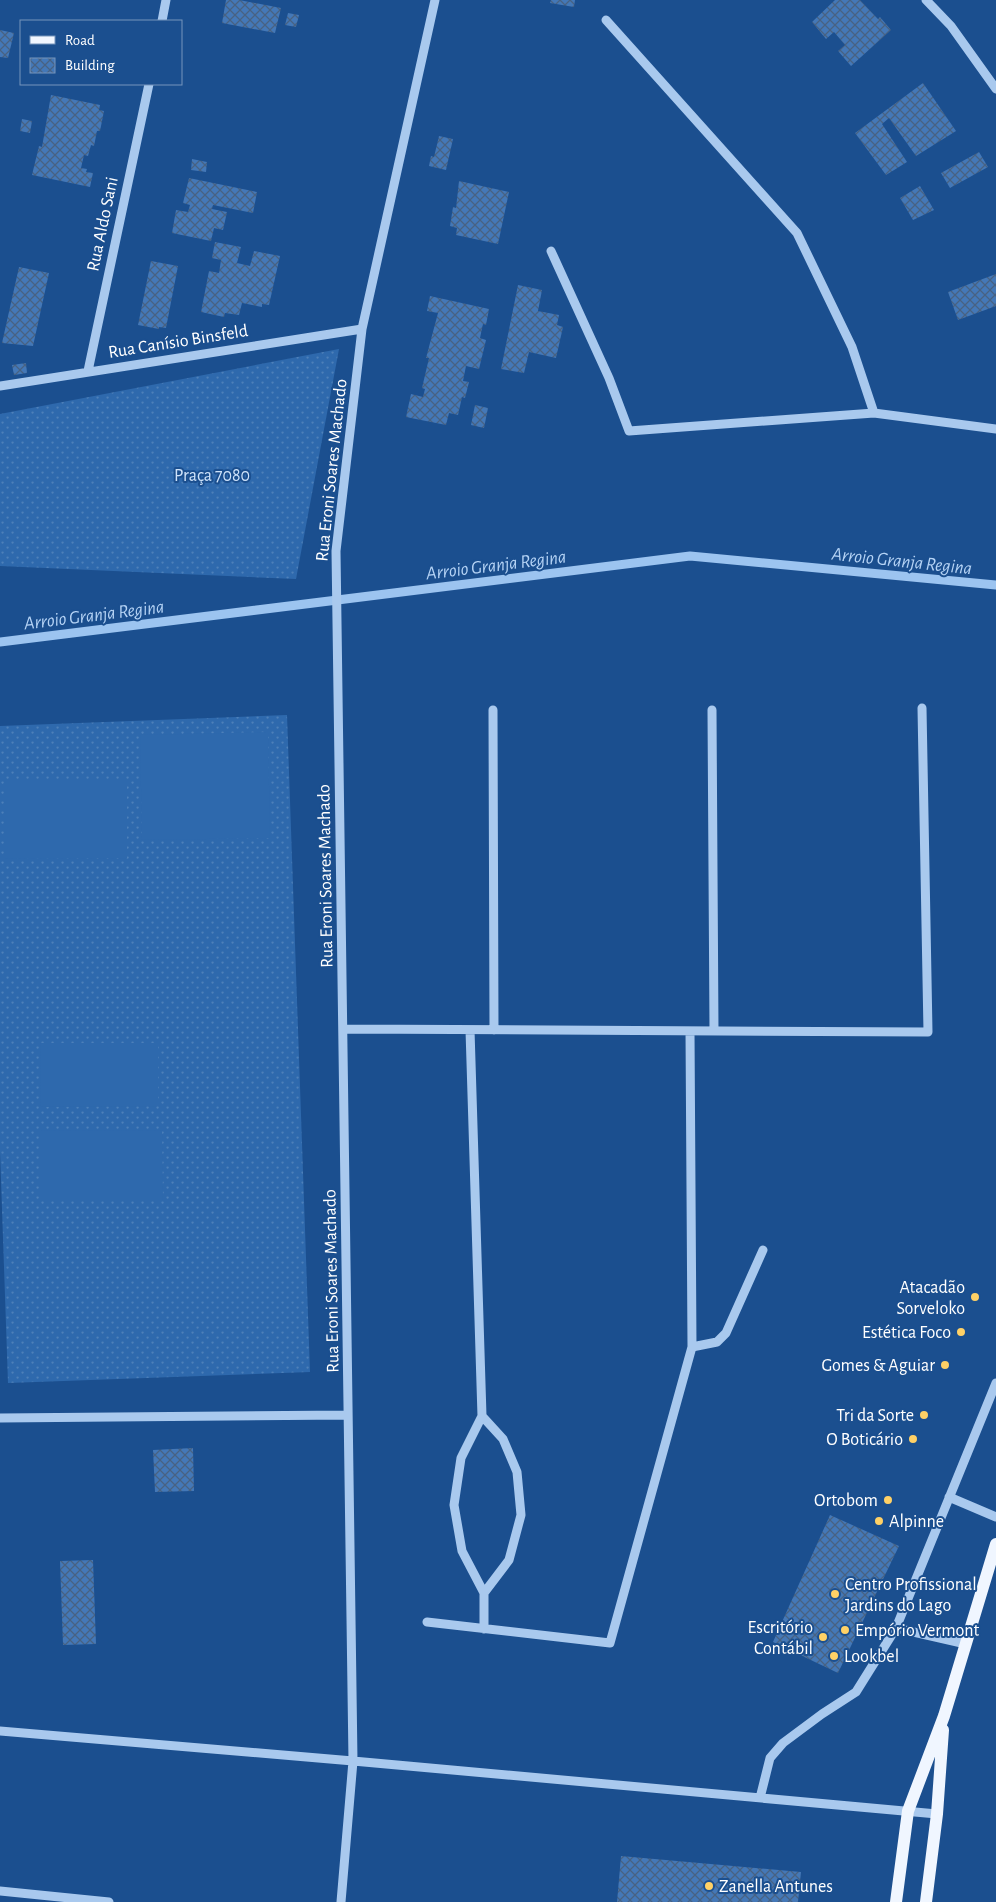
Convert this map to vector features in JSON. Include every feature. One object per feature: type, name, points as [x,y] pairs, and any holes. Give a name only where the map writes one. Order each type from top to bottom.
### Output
[{"type":"main road","points":[[896,1902],[908,1811],[944,1716],[996,1544]]},
{"type":"main road","points":[[926,1902],[937,1814],[944,1716]]},
{"type":"street","points":[[162,20],[166,0]]},
{"type":"street","name":"Rua Eroni Soares Machado","points":[[341,1902],[353,1761],[336,551],[362,329],[435,0]]},
{"type":"street","points":[[926,0],[993,78],[996,89]]},
{"type":"street","points":[[606,20],[797,233],[852,347],[874,413]]},
{"type":"street","name":"Rua Aldo Sani","points":[[88,371],[149,85]]},
{"type":"street","points":[[551,251],[609,378],[629,431],[874,413],[996,429]]},
{"type":"street","name":"Rua Canísio Binsfeld","points":[[0,386],[362,329]]},
{"type":"street","points":[[344,1029],[928,1032],[922,708]]},
{"type":"street","points":[[493,710],[494,1030]]},
{"type":"street","points":[[712,710],[714,1031]]},
{"type":"street","points":[[470,1030],[482,1416],[461,1458],[454,1505],[462,1551],[484,1593],[484,1629]]},
{"type":"street","points":[[427,1622],[610,1643],[692,1347],[690,1031]]},
{"type":"street","points":[[692,1347],[718,1342],[726,1333],[763,1250]]},
{"type":"street","points":[[760,1798],[770,1758],[783,1743],[856,1692],[896,1628],[949,1497],[993,1400],[996,1383]]},
{"type":"street","points":[[0,1418],[348,1415]]},
{"type":"street","points":[[482,1416],[503,1439],[518,1472],[521,1515],[509,1560],[484,1593]]},
{"type":"street","points":[[949,1497],[996,1516]]},
{"type":"street","points":[[896,1628],[966,1644]]},
{"type":"street","points":[[0,1731],[937,1814]]},
{"type":"street","points":[[0,1891],[109,1902]]},
{"type":"green space","name":"Praça 7080","points":[[339,349],[296,579],[0,566],[0,414]]},
{"type":"green space","points":[[287,715],[310,1372],[8,1383],[0,1151],[0,726]]},
{"type":"green space","points":[[268,732],[270,838],[142,840],[140,735]]},
{"type":"green space","points":[[5,781],[127,781],[127,858],[5,859]]},
{"type":"green space","points":[[40,1043],[158,1043],[158,1106],[41,1107]]},
{"type":"green space","points":[[162,1130],[163,1200],[40,1200],[40,1131]]},
{"type":"building","points":[[226,0],[239,0],[281,8],[275,33],[222,23]]},
{"type":"building","points":[[551,0],[575,0],[574,7],[550,3]]},
{"type":"building","points":[[835,0],[860,0],[878,19],[880,17],[891,30],[851,66],[838,51],[845,45],[834,32],[826,39],[812,22]]},
{"type":"building","points":[[288,13],[299,15],[296,27],[285,25]]},
{"type":"building","points":[[0,30],[14,33],[8,58],[0,57]]},
{"type":"building","points":[[923,83],[956,131],[916,156],[889,118],[882,124],[907,162],[886,175],[855,133]]},
{"type":"building","points":[[51,95],[100,105],[99,110],[104,111],[100,131],[97,131],[94,146],[91,145],[88,156],[84,155],[81,168],[87,169],[86,172],[93,173],[90,187],[32,175],[39,146],[42,147]]},
{"type":"building","points":[[22,119],[32,121],[30,133],[20,131]]},
{"type":"building","points":[[439,136],[453,139],[446,170],[429,166],[431,156],[434,157]]},
{"type":"building","points":[[979,152],[988,167],[950,188],[941,173]]},
{"type":"building","points":[[192,159],[207,162],[206,172],[191,170]]},
{"type":"building","points":[[189,178],[257,192],[253,213],[213,205],[212,209],[227,212],[223,230],[214,228],[211,241],[172,233],[176,210],[188,212],[190,205],[183,203]]},
{"type":"building","points":[[459,181],[509,192],[498,244],[456,235],[457,228],[450,226],[453,207],[456,208]]},
{"type":"building","points":[[920,186],[934,210],[913,220],[900,198]]},
{"type":"building","points":[[215,242],[241,247],[237,263],[250,266],[254,251],[280,256],[269,305],[262,304],[262,307],[242,303],[239,315],[225,313],[224,317],[201,312],[209,271],[219,273],[221,260],[212,258]]},
{"type":"building","points":[[151,261],[178,266],[166,328],[159,327],[159,329],[138,325]]},
{"type":"building","points":[[19,267],[49,273],[33,346],[2,343]]},
{"type":"building","points":[[996,274],[996,306],[958,320],[948,292]]},
{"type":"building","points":[[518,285],[542,290],[538,311],[559,315],[557,325],[563,327],[556,358],[529,352],[524,373],[501,369]]},
{"type":"building","points":[[430,296],[489,309],[486,325],[483,324],[480,338],[486,340],[479,369],[466,366],[463,381],[469,382],[465,398],[462,397],[458,415],[449,413],[446,425],[406,417],[411,394],[423,397],[425,389],[422,388],[429,358],[426,358],[438,313],[427,311]]},
{"type":"building","points":[[26,363],[27,373],[14,375],[12,365]]},
{"type":"building","points":[[475,405],[488,408],[484,428],[471,425]]},
{"type":"building","points":[[193,1448],[194,1491],[155,1492],[153,1450]]},
{"type":"building","name":"Centro Profissional Jardins do Lago","points":[[830,1515],[899,1546],[838,1673],[773,1642]]},
{"type":"building","points":[[93,1560],[96,1644],[63,1645],[60,1561]]},
{"type":"building","name":"Zanella Antunes","points":[[621,1856],[801,1872],[798,1902],[617,1902]]},
{"type":"waterway","name":"Arroio Granja Regina","points":[[0,642],[690,556],[996,585]]},
{"type":"place","name":"Atacadão Sorveloko","points":[[975,1297]]},
{"type":"place","name":"Estética Foco","points":[[961,1332]]},
{"type":"place","name":"Gomes & Aguiar","points":[[945,1365]]},
{"type":"place","name":"Tri da Sorte","points":[[924,1415]]},
{"type":"place","name":"O Boticário","points":[[913,1439]]},
{"type":"place","name":"Ortobom","points":[[888,1500]]},
{"type":"place","name":"Alpinne","points":[[879,1521]]},
{"type":"place","name":"Centro Profissional Jardins do Lago","points":[[835,1594]]},
{"type":"place","name":"Empório Vermont","points":[[845,1630]]},
{"type":"place","name":"Escritório Contábil","points":[[823,1637]]},
{"type":"place","name":"Lookbel","points":[[834,1656]]},
{"type":"place","name":"Zanella Antunes","points":[[709,1886]]}]
